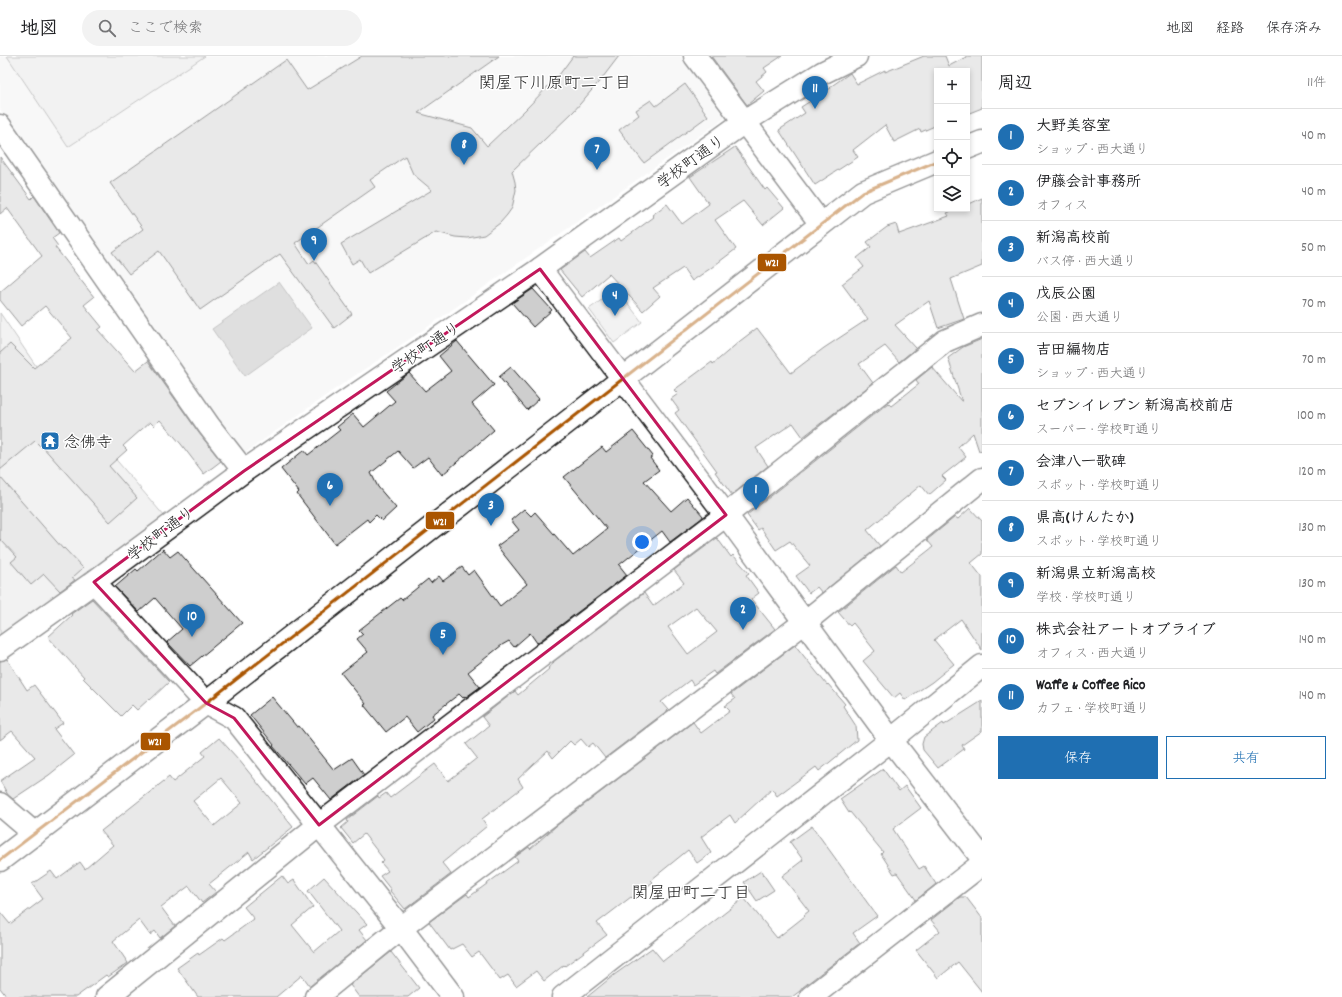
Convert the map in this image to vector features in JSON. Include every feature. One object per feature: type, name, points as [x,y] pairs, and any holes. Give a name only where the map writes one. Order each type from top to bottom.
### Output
[{"type":"main road","points":[[695,56],[821,224]]},
{"type":"main road","name":"学校町通り","points":[[0,649],[94,582],[244,471],[540,269],[744,122],[822,73],[856,56]]},
{"type":"main road","points":[[0,126],[205,419],[244,471]]},
{"type":"main road","points":[[970,147],[982,142]]},
{"type":"main road","points":[[0,860],[206,703],[863,192],[934,162]]},
{"type":"main road","points":[[540,269],[726,514],[891,740],[982,858]]},
{"type":"main road","points":[[107,997],[319,825],[726,514],[945,341],[982,325]]},
{"type":"main road","points":[[316,997],[402,928],[805,622],[982,479]]},
{"type":"main road","points":[[94,582],[206,703],[234,718],[402,928],[453,997]]},
{"type":"main road","points":[[563,997],[891,740],[982,666]]},
{"type":"main road","points":[[0,804],[35,834]]},
{"type":"main road","points":[[811,997],[982,864]]},
{"type":"highlighted area","points":[[540,269],[726,515],[319,825],[234,718],[206,703],[94,582],[244,471]]},
{"type":"shaded area","points":[[0,56],[680,56],[725,118],[241,456],[0,109]]},
{"type":"shaded area","points":[[7,56],[205,56],[68,147]]},
{"type":"shaded area","points":[[279,282],[312,328],[245,376],[212,329]]},
{"type":"shaded area","points":[[617,289],[642,322],[614,343],[589,309]]},
{"type":"shaded area","name":"念佛寺","points":[[0,313],[36,366],[165,517],[0,638]]},
{"type":"building","points":[[362,56],[499,56],[418,113],[472,128],[487,146],[559,75],[573,56],[619,56],[574,111],[512,171],[516,190],[512,208],[500,223],[484,235],[467,238],[455,237],[436,232],[368,273],[360,259],[352,264],[341,244],[432,190],[413,174],[405,156],[370,180],[375,187],[295,243],[309,264],[314,260],[352,314],[334,328],[280,254],[200,310],[159,251],[129,274],[112,252],[143,229],[110,183],[286,60],[307,90]]},
{"type":"building","points":[[711,56],[782,56],[764,68],[767,72],[756,81],[764,91],[747,105]]},
{"type":"building","points":[[924,56],[945,56],[949,66],[968,56],[982,56],[982,108],[970,113],[970,68],[934,68],[934,126],[921,132],[920,129],[894,142],[885,125],[853,150],[858,157],[815,185],[779,130],[805,113],[801,107],[831,88],[830,87],[850,73],[857,84],[885,70],[885,72]]},
{"type":"building","points":[[685,84],[708,116],[644,163],[619,130],[639,115],[636,110],[651,100],[656,106]]},
{"type":"building","points":[[735,147],[765,190],[767,188],[784,208],[763,225],[743,201],[715,220],[736,249],[692,281],[683,268],[653,288],[660,296],[643,311],[609,274],[582,297],[560,270],[585,252],[590,258],[619,238],[621,241],[654,217],[652,215],[667,204],[682,224],[709,204],[690,177]]},
{"type":"building","points":[[0,157],[31,199],[34,196],[59,233],[52,238],[58,246],[55,247],[94,297],[84,305],[102,327],[98,330],[135,371],[148,361],[199,433],[221,461],[204,474],[160,420],[154,426],[150,422],[123,446],[127,450],[109,466],[137,498],[110,522],[41,445],[40,446],[35,441],[0,470],[0,353],[10,344],[34,368],[72,338],[45,306],[21,326],[0,300],[0,292],[42,256],[7,208],[0,214]]},
{"type":"building","points":[[982,198],[982,266],[951,279],[964,319],[938,328],[929,301],[895,325],[916,348],[899,362],[885,346],[859,364],[873,383],[803,437],[793,423],[756,448],[768,466],[732,495],[715,472],[717,471],[675,413],[679,410],[671,399],[678,394],[674,390],[712,362],[713,364],[757,328],[791,373],[824,348],[868,319],[842,284],[864,267],[857,258],[871,247],[867,242],[887,227],[896,224],[899,234],[949,216],[947,213],[950,212],[970,212],[970,204]]},
{"type":"building","points":[[533,289],[552,310],[533,327],[512,303]]},
{"type":"building","points":[[982,339],[982,450],[979,451],[973,433],[958,447],[966,457],[942,476],[946,480],[929,495],[921,485],[867,530],[880,546],[822,593],[817,587],[809,593],[796,576],[810,566],[790,541],[776,550],[761,528],[758,530],[747,515],[888,403],[891,406],[919,384],[916,380],[932,367],[962,402],[948,358],[963,347]]},
{"type":"building","points":[[457,341],[494,385],[472,404],[494,430],[442,475],[428,457],[413,468],[398,451],[371,473],[378,487],[396,508],[382,521],[376,515],[369,522],[367,519],[335,544],[297,494],[299,492],[281,469],[304,450],[308,455],[340,430],[337,427],[353,414],[364,427],[395,401],[386,391],[409,373],[425,391],[451,371],[439,356]]},
{"type":"building","points":[[511,367],[539,399],[527,410],[499,377]]},
{"type":"building","points":[[633,431],[653,456],[650,458],[659,470],[644,481],[671,511],[687,497],[703,516],[702,518],[670,542],[662,531],[619,565],[627,575],[537,643],[530,633],[514,647],[509,641],[502,645],[468,672],[480,687],[463,698],[459,694],[432,715],[434,718],[417,732],[405,717],[386,732],[341,673],[368,652],[357,639],[363,634],[359,630],[400,598],[402,600],[428,579],[431,583],[439,576],[443,581],[462,567],[468,575],[474,570],[500,606],[527,584],[497,546],[519,530],[511,520],[524,509],[531,516],[535,512],[573,556],[607,529],[564,477],[602,447],[606,452]]},
{"type":"building","points":[[0,477],[63,549],[64,548],[83,568],[72,578],[75,580],[60,591],[44,574],[31,585],[11,562],[17,557],[0,539]]},
{"type":"building","points":[[970,508],[982,521],[982,554],[971,563],[982,577],[982,650],[961,619],[934,640],[954,664],[932,682],[905,700],[900,693],[894,698],[863,661],[875,651],[853,623],[850,626],[838,612],[896,565],[901,572],[933,547],[927,540],[955,517],[958,519]]},
{"type":"building","points":[[717,538],[731,557],[733,555],[749,573],[746,575],[759,593],[751,599],[775,629],[715,674],[713,671],[693,685],[690,680],[661,702],[668,710],[605,758],[593,743],[588,747],[581,739],[574,745],[570,741],[553,758],[548,751],[518,779],[523,787],[482,819],[487,826],[442,863],[451,874],[405,909],[380,876],[388,871],[381,863],[384,860],[364,834],[353,843],[341,828],[348,822],[347,820],[378,796],[379,798],[386,793],[390,798],[435,764],[448,781],[477,758],[466,744],[489,726],[482,717],[515,691],[518,695],[549,669],[548,668],[554,663],[553,662],[644,593],[653,606],[684,583],[674,570]],"holes":[[[696,607],[717,632],[688,654],[668,627]]]},
{"type":"building","points":[[163,549],[170,557],[178,551],[242,623],[190,666],[167,642],[182,629],[155,598],[139,612],[115,587],[136,569],[138,571]]},
{"type":"building","points":[[92,599],[169,682],[137,710],[132,705],[121,716],[83,678],[84,677],[48,637],[72,615],[71,614]]},
{"type":"building","points":[[795,645],[827,685],[828,684],[845,704],[843,706],[856,726],[857,740],[819,771],[816,767],[777,796],[772,789],[735,823],[730,815],[701,837],[711,853],[697,863],[688,850],[651,880],[653,882],[597,923],[607,935],[544,981],[536,971],[516,986],[508,975],[500,980],[479,952],[472,957],[462,944],[450,950],[429,922],[467,894],[469,897],[518,861],[515,857],[529,847],[530,849],[556,826],[693,722],[701,733],[730,711],[725,706],[735,699],[731,694]]},
{"type":"building","points":[[7,659],[27,690],[34,685],[63,723],[54,729],[74,755],[49,775],[13,799],[8,795],[0,781],[35,757],[12,731],[0,740],[0,661]]},
{"type":"building","points":[[272,697],[297,727],[299,726],[334,770],[352,758],[364,775],[331,800],[313,778],[305,784],[273,746],[274,745],[250,715]]},
{"type":"building","points":[[982,701],[982,731],[962,745],[964,749],[938,768],[923,750],[922,744],[924,737],[943,723],[944,725]]},
{"type":"building","points":[[219,738],[239,760],[293,827],[253,859],[249,852],[209,884],[216,892],[202,903],[189,886],[161,907],[175,926],[160,938],[155,931],[150,935],[139,920],[113,941],[128,963],[108,977],[106,975],[76,997],[7,997],[0,988],[0,912],[10,924],[43,899],[32,884],[51,871],[57,879],[80,862],[85,869],[113,845],[101,831],[169,777],[173,782],[205,756],[202,752]],"holes":[[[221,778],[242,803],[214,826],[193,801]]]},
{"type":"building","points":[[883,769],[899,791],[905,786],[921,808],[893,829],[919,869],[924,866],[936,884],[916,900],[897,873],[894,874],[881,854],[883,852],[850,812],[849,813],[840,799]]},
{"type":"building","points":[[812,826],[877,916],[853,933],[860,943],[803,987],[800,991],[792,997],[587,997],[614,975],[652,948],[663,961],[744,898],[777,938],[805,916],[804,915],[809,911],[782,876],[803,860],[790,842]]},
{"type":"building","points":[[761,871],[774,890],[757,901],[744,882]]},
{"type":"building","points":[[282,876],[288,884],[294,880],[313,907],[292,925],[314,952],[339,931],[308,891],[324,877],[367,924],[359,930],[367,940],[310,986],[302,975],[276,997],[198,997],[177,968],[223,938],[225,940],[254,919],[244,907]]},
{"type":"building","points":[[960,897],[966,897],[982,918],[982,992],[958,962],[938,978],[916,950],[940,931],[931,920]]},
{"type":"building","points":[[391,952],[419,988],[408,997],[359,997],[350,985]]},
{"type":"transit line","name":"W21","points":[[0,860],[206,703],[863,192],[934,162]]},
{"type":"place","name":"Waffe & Coffee Rico","points":[[815,109]]},
{"type":"place","name":"県高(けんたか)","points":[[464,165]]},
{"type":"place","name":"会津八一歌碑","points":[[597,170]]},
{"type":"place","name":"新潟県立新潟高校","points":[[314,261]]},
{"type":"place","name":"戊辰公園","points":[[615,316]]},
{"type":"place","name":"念佛寺","points":[[50,441]]},
{"type":"place","name":"セブンイレブン 新潟高校前店","points":[[330,506]]},
{"type":"place","name":"大野美容室","points":[[756,510]]},
{"type":"place","name":"新潟高校前","points":[[491,526]]},
{"type":"place","name":"伊藤会計事務所","points":[[743,630]]},
{"type":"place","name":"株式会社アートオブライブ","points":[[192,637]]},
{"type":"place","name":"吉田編物店","points":[[443,655]]},
{"type":"district","name":"関屋下川原町二丁目","points":[[555,82]]},
{"type":"district","name":"関屋田町二丁目","points":[[691,892]]}]
